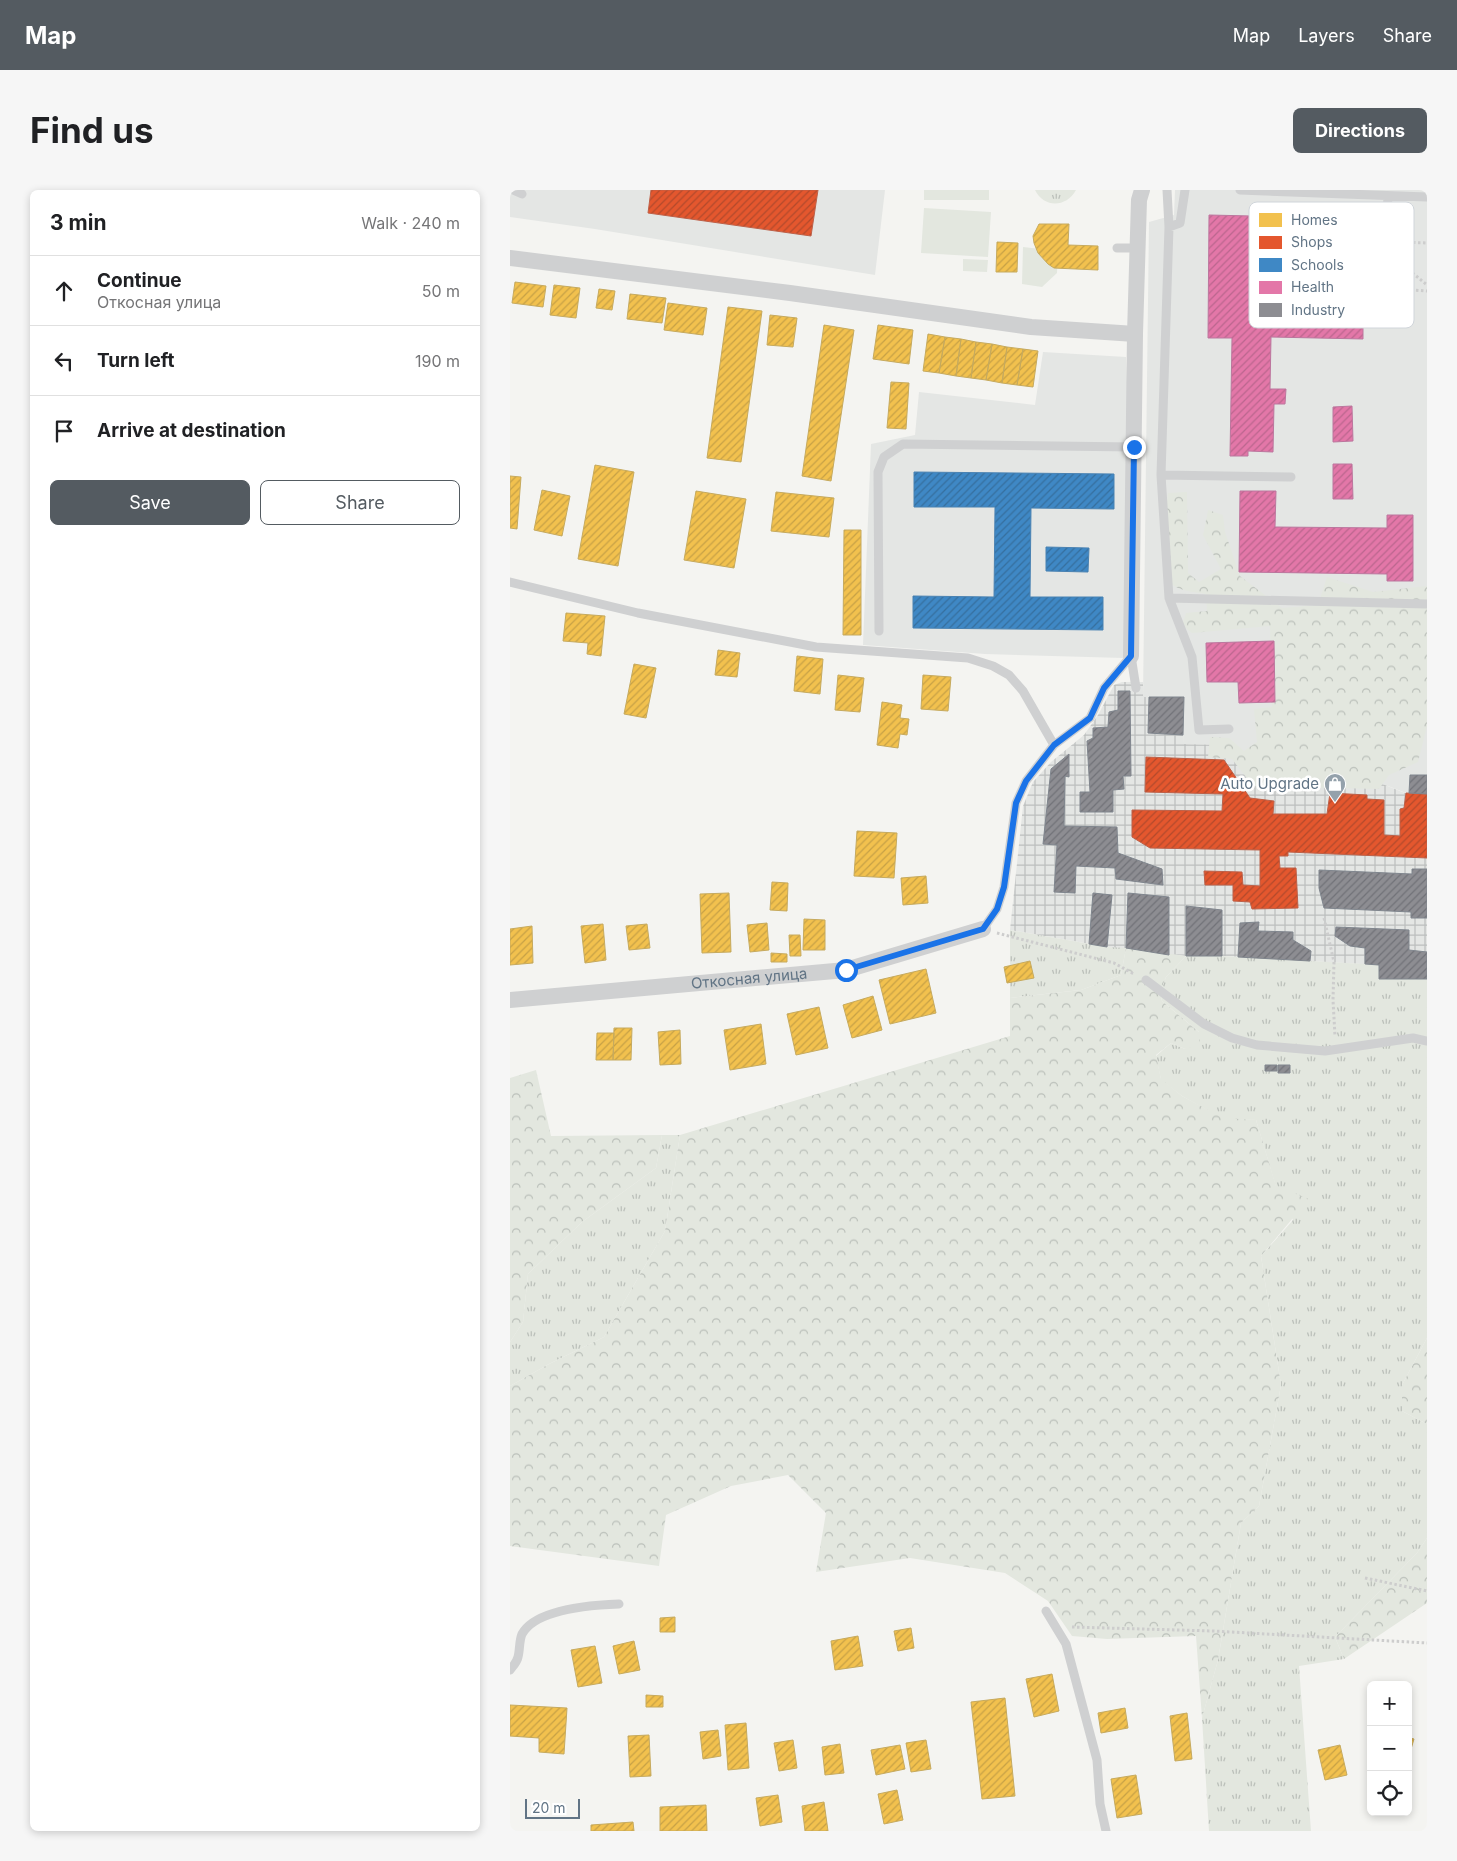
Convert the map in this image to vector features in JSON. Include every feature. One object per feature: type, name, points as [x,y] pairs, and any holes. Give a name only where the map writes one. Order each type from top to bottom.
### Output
[{"type":"street","points":[[1131,656],[1135,334],[1139,200],[1142,190]]},
{"type":"street","points":[[510,258],[790,293],[1031,327],[1135,334]]},
{"type":"street","name":"Откосная улица","points":[[510,1000],[846,970],[983,929]]},
{"type":"lane","points":[[512,190],[522,194]]},
{"type":"lane","points":[[1167,190],[1169,227],[1161,475],[1169,598],[1192,657],[1200,730],[1229,728]]},
{"type":"lane","points":[[1169,227],[1180,223],[1185,190]]},
{"type":"lane","points":[[1240,190],[1427,197]]},
{"type":"lane","points":[[1388,196],[1388,202]]},
{"type":"lane","points":[[1117,248],[1138,248]]},
{"type":"lane","points":[[879,631],[878,472],[884,457],[903,444],[1134,447]]},
{"type":"lane","points":[[1161,475],[1291,476]]},
{"type":"lane","points":[[510,582],[638,613],[816,647],[968,658],[993,666],[1009,675],[1023,691],[1054,745]]},
{"type":"lane","points":[[1169,598],[1427,604]]},
{"type":"lane","points":[[1131,656],[1136,688]]},
{"type":"lane","points":[[983,929],[997,909],[1004,887],[1016,803],[1026,781],[1054,745],[1090,718],[1104,688],[1131,656]]},
{"type":"lane","points":[[1146,980],[1204,1024],[1232,1038],[1257,1045],[1325,1051],[1413,1038],[1427,1041]]},
{"type":"lane","points":[[510,1670],[518,1659],[521,1636],[528,1626],[538,1618],[587,1605],[619,1604]]},
{"type":"lane","points":[[1046,1611],[1066,1644],[1097,1760],[1100,1804],[1106,1831]]},
{"type":"path","points":[[1414,244],[1427,243]]},
{"type":"path","points":[[1414,273],[1427,286]]},
{"type":"path","points":[[1414,290],[1427,291]]},
{"type":"path","points":[[1324,918],[1334,962],[1333,1000],[1336,1049]]},
{"type":"path","points":[[983,929],[1114,963],[1146,980]]},
{"type":"path","points":[[1365,1578],[1427,1592]]},
{"type":"path","points":[[1056,1626],[1213,1631],[1427,1643]]},
{"type":"shaded area","points":[[510,190],[885,190],[875,275],[510,217]]},
{"type":"shaded area","points":[[1175,190],[1427,190],[1427,794],[1406,793],[1375,781],[1253,777],[1230,745],[1183,744],[1184,698],[1143,697],[1149,222],[1174,215]]},
{"type":"shaded area","points":[[1043,352],[1126,357],[1128,406],[1124,658],[985,654],[863,645],[871,444],[915,435],[919,392],[1035,405]]},
{"type":"shaded area","points":[[1122,682],[1143,682],[1143,697],[1184,697],[1183,744],[1230,745],[1253,777],[1375,781],[1405,793],[1427,794],[1427,979],[1379,979],[1378,965],[1222,956],[1186,956],[1107,947],[1010,930],[1023,806],[1033,782],[1051,762],[1084,735],[1098,715],[1114,685]]},
{"type":"green space","points":[[924,190],[989,190],[989,200],[924,200]]},
{"type":"green space","points":[[1035,190],[1076,190],[1067,200],[1055,204],[1044,200]]},
{"type":"green space","points":[[924,208],[991,212],[988,257],[921,253]]},
{"type":"green space","points":[[1023,247],[1058,251],[1057,273],[1042,287],[1022,284]]},
{"type":"green space","points":[[963,259],[988,260],[987,272],[963,271]]},
{"type":"green space","points":[[1187,492],[1188,573],[1199,582],[1221,569],[1203,535],[1208,510],[1223,515],[1225,532],[1240,576],[1282,608],[1318,605],[1327,577],[1373,592],[1427,586],[1427,726],[1418,762],[1389,775],[1379,789],[1253,786],[1232,759],[1208,757],[1210,737],[1229,738],[1244,751],[1257,742],[1254,709],[1272,707],[1270,626],[1192,633],[1182,625],[1186,613],[1207,611],[1206,594],[1186,591],[1177,587],[1169,582],[1165,575],[1163,539],[1168,493]]},
{"type":"green space","points":[[1010,930],[1107,947],[1126,948],[1121,975],[1081,990],[1010,998]]},
{"type":"green space","points":[[1126,948],[1186,956],[1166,977],[1160,992],[1162,1001],[1200,1033],[1200,1045],[1185,1049],[1171,1043],[1156,1055],[1161,1079],[1182,1096],[1223,1118],[1256,1120],[1276,1186],[1309,1199],[1261,1256],[1281,1385],[1259,1506],[1241,1523],[1218,1660],[1202,1718],[1196,1636],[1107,1639],[1072,1636],[1048,1601],[1005,1573],[910,1558],[816,1572],[826,1513],[788,1475],[731,1486],[666,1515],[659,1566],[510,1546],[510,1386],[604,1337],[665,1231],[680,1135],[1010,1036],[1010,998],[1081,990],[1121,975]]},
{"type":"green space","points":[[1186,956],[1222,956],[1379,965],[1379,979],[1427,979],[1427,1338],[1402,1385],[1402,1411],[1427,1424],[1427,1538],[1417,1553],[1335,1637],[1344,1659],[1299,1666],[1311,1831],[1209,1831],[1202,1718],[1218,1660],[1241,1523],[1259,1506],[1281,1385],[1261,1256],[1293,1220],[1276,1187],[1256,1120],[1223,1119],[1182,1096],[1161,1080],[1156,1056],[1171,1043],[1185,1049],[1199,1032],[1162,1001],[1160,992],[1166,977]]},
{"type":"green space","points":[[536,1070],[551,1136],[662,1135],[656,1168],[582,1222],[528,1274],[523,1322],[510,1342],[510,1078]]},
{"type":"green space","points":[[662,1135],[680,1135],[665,1231],[604,1337],[510,1386],[510,1342],[523,1322],[528,1274],[582,1222],[656,1168]]},
{"type":"green space","points":[[1427,1338],[1427,1424],[1402,1411],[1402,1385]]},
{"type":"green space","points":[[1427,1538],[1427,1603],[1344,1659],[1335,1637],[1417,1553]]},
{"type":"building: Homes","points":[[1039,224],[1069,224],[1068,245],[1098,246],[1098,270],[1054,268],[1048,264],[1038,253],[1034,243],[1033,236]]},
{"type":"building: Homes","points":[[997,242],[1018,243],[1017,272],[996,272]]},
{"type":"building: Homes","points":[[515,282],[546,286],[543,307],[512,303]]},
{"type":"building: Homes","points":[[554,285],[580,288],[576,318],[550,315]]},
{"type":"building: Homes","points":[[599,289],[615,291],[612,310],[596,308]]},
{"type":"building: Homes","points":[[630,294],[666,298],[662,323],[627,319]]},
{"type":"building: Homes","points":[[668,303],[707,308],[703,335],[664,330]]},
{"type":"building: Homes","points":[[728,307],[762,311],[741,462],[707,458]]},
{"type":"building: Homes","points":[[770,315],[797,318],[793,347],[767,345]]},
{"type":"building: Homes","points":[[824,325],[854,330],[831,481],[802,476]]},
{"type":"building: Homes","points":[[878,325],[913,330],[909,364],[873,359]]},
{"type":"building: Homes","points":[[928,334],[945,337],[939,373],[923,371]]},
{"type":"building: Homes","points":[[945,337],[961,339],[956,376],[939,373]]},
{"type":"building: Homes","points":[[961,339],[976,342],[971,378],[956,376]]},
{"type":"building: Homes","points":[[976,342],[992,344],[986,380],[971,378]]},
{"type":"building: Homes","points":[[992,344],[1007,347],[1002,383],[986,380]]},
{"type":"building: Homes","points":[[1007,347],[1023,349],[1017,385],[1002,383]]},
{"type":"building: Homes","points":[[1023,349],[1038,351],[1033,387],[1017,385]]},
{"type":"building: Homes","points":[[891,382],[909,383],[906,429],[887,428]]},
{"type":"building: Homes","points":[[595,465],[634,472],[618,566],[578,559]]},
{"type":"building: Homes","points":[[510,476],[521,477],[517,529],[510,528]]},
{"type":"building: Homes","points":[[542,490],[570,496],[562,536],[534,530]]},
{"type":"building: Homes","points":[[696,491],[746,499],[734,568],[684,560]]},
{"type":"building: Homes","points":[[776,492],[834,498],[829,537],[771,531]]},
{"type":"building: Homes","points":[[844,530],[861,530],[861,635],[843,635]]},
{"type":"building: Homes","points":[[566,613],[605,616],[601,656],[587,654],[588,643],[563,641]]},
{"type":"building: Homes","points":[[718,650],[740,653],[737,677],[715,675]]},
{"type":"building: Homes","points":[[797,656],[823,659],[820,694],[794,691]]},
{"type":"building: Homes","points":[[634,664],[656,668],[646,718],[624,714]]},
{"type":"building: Homes","points":[[838,675],[864,678],[860,712],[835,710]]},
{"type":"building: Homes","points":[[923,675],[951,677],[948,711],[921,709]]},
{"type":"building: Homes","points":[[882,702],[902,705],[900,718],[909,719],[907,735],[900,734],[898,748],[877,745]]},
{"type":"building: Homes","points":[[857,831],[897,833],[894,878],[854,876]]},
{"type":"building: Homes","points":[[926,876],[928,903],[903,905],[901,878]]},
{"type":"building: Homes","points":[[772,882],[788,883],[787,911],[770,910]]},
{"type":"building: Homes","points":[[729,893],[731,952],[702,953],[700,894]]},
{"type":"building: Homes","points":[[804,919],[825,920],[825,950],[803,950]]},
{"type":"building: Homes","points":[[767,923],[769,950],[750,952],[747,925]]},
{"type":"building: Homes","points":[[603,924],[606,960],[585,963],[581,926]]},
{"type":"building: Homes","points":[[647,924],[650,948],[629,950],[626,926]]},
{"type":"building: Homes","points":[[532,926],[533,963],[510,965],[510,929]]},
{"type":"building: Homes","points":[[789,935],[800,935],[801,956],[790,956]]},
{"type":"building: Homes","points":[[771,953],[787,954],[787,962],[771,962]]},
{"type":"building: Homes","points":[[1030,961],[1034,978],[1007,983],[1004,967]]},
{"type":"building: Homes","points":[[926,969],[936,1013],[890,1024],[879,980]]},
{"type":"building: Homes","points":[[873,996],[882,1030],[852,1038],[843,1005]]},
{"type":"building: Homes","points":[[819,1007],[828,1048],[796,1055],[787,1014]]},
{"type":"building: Homes","points":[[761,1024],[766,1064],[730,1070],[724,1030]]},
{"type":"building: Homes","points":[[614,1028],[632,1028],[631,1060],[613,1060]]},
{"type":"building: Homes","points":[[680,1030],[681,1064],[660,1065],[658,1032]]},
{"type":"building: Homes","points":[[597,1033],[614,1033],[613,1060],[596,1060]]},
{"type":"building: Homes","points":[[675,1617],[675,1632],[660,1632],[660,1618]]},
{"type":"building: Homes","points":[[911,1628],[914,1648],[898,1651],[894,1631]]},
{"type":"building: Homes","points":[[858,1636],[863,1666],[835,1670],[831,1641]]},
{"type":"building: Homes","points":[[634,1641],[640,1670],[619,1674],[613,1646]]},
{"type":"building: Homes","points":[[595,1646],[602,1683],[578,1687],[571,1650]]},
{"type":"building: Homes","points":[[1052,1674],[1059,1711],[1034,1717],[1026,1679]]},
{"type":"building: Homes","points":[[646,1695],[663,1696],[663,1707],[646,1707]]},
{"type":"building: Homes","points":[[1005,1698],[1015,1796],[982,1799],[971,1702]]},
{"type":"building: Homes","points":[[510,1705],[567,1708],[564,1754],[539,1752],[539,1738],[510,1736]]},
{"type":"building: Homes","points":[[1125,1708],[1128,1728],[1101,1733],[1098,1713]]},
{"type":"building: Homes","points":[[1187,1713],[1192,1759],[1175,1761],[1170,1716]]},
{"type":"building: Homes","points":[[746,1723],[749,1768],[728,1770],[725,1725]]},
{"type":"building: Homes","points":[[718,1730],[721,1756],[703,1759],[700,1732]]},
{"type":"building: Homes","points":[[649,1735],[651,1776],[630,1777],[628,1736]]},
{"type":"building: Homes","points":[[793,1740],[797,1768],[779,1771],[774,1743]]},
{"type":"building: Homes","points":[[926,1740],[931,1769],[911,1772],[906,1743]]},
{"type":"building: Homes","points":[[840,1744],[844,1773],[825,1775],[822,1747]]},
{"type":"building: Homes","points":[[900,1745],[905,1769],[876,1775],[871,1750]]},
{"type":"building: Homes","points":[[1340,1745],[1347,1775],[1325,1780],[1318,1750]]},
{"type":"building: Homes","points":[[1136,1775],[1142,1814],[1117,1818],[1111,1779]]},
{"type":"building: Homes","points":[[897,1790],[903,1820],[884,1824],[878,1794]]},
{"type":"building: Homes","points":[[778,1795],[782,1822],[760,1826],[756,1798]]},
{"type":"building: Homes","points":[[824,1802],[828,1831],[805,1831],[802,1806]]},
{"type":"building: Homes","points":[[706,1805],[707,1831],[660,1831],[660,1807]]},
{"type":"building: Homes","points":[[633,1822],[634,1831],[591,1831],[591,1825]]},
{"type":"building: Shops","points":[[651,190],[818,190],[811,236],[648,213]]},
{"type":"building: Shops","points":[[1146,757],[1224,760],[1250,798],[1274,801],[1273,814],[1327,814],[1330,793],[1367,795],[1367,799],[1384,800],[1384,835],[1400,836],[1400,809],[1404,808],[1406,793],[1427,794],[1427,858],[1288,852],[1288,856],[1279,856],[1280,868],[1296,868],[1298,908],[1252,909],[1250,902],[1233,901],[1233,885],[1205,885],[1204,871],[1242,872],[1243,885],[1260,886],[1260,850],[1150,848],[1132,837],[1132,810],[1222,811],[1223,794],[1145,792]]},
{"type":"building: Schools","points":[[914,472],[1114,474],[1114,509],[1031,508],[1030,597],[1103,597],[1103,630],[913,628],[913,596],[994,597],[995,507],[914,507]]},
{"type":"building: Schools","points":[[1046,547],[1089,548],[1088,572],[1046,571]]},
{"type":"building: Health","points":[[1209,215],[1249,216],[1249,328],[1363,328],[1363,339],[1271,337],[1270,389],[1286,389],[1285,404],[1274,404],[1273,452],[1248,451],[1248,456],[1230,456],[1232,338],[1208,338]]},
{"type":"building: Health","points":[[1352,406],[1353,441],[1333,442],[1333,407]]},
{"type":"building: Health","points":[[1333,464],[1352,464],[1353,499],[1333,499]]},
{"type":"building: Health","points":[[1240,491],[1276,491],[1275,527],[1387,528],[1387,515],[1413,515],[1413,581],[1387,581],[1387,574],[1239,572]]},
{"type":"building: Health","points":[[1274,641],[1275,702],[1239,703],[1238,682],[1207,682],[1206,643]]},
{"type":"building: Industry","points":[[1118,691],[1130,691],[1131,776],[1123,776],[1124,789],[1113,790],[1113,812],[1080,812],[1080,792],[1090,792],[1087,741],[1093,738],[1093,728],[1108,727],[1109,712],[1118,710]]},
{"type":"building: Industry","points":[[1149,697],[1184,697],[1183,735],[1148,733]]},
{"type":"building: Industry","points":[[1069,754],[1069,777],[1065,776],[1064,826],[1117,827],[1118,853],[1162,869],[1163,885],[1116,879],[1115,868],[1076,866],[1075,893],[1054,892],[1057,845],[1043,844],[1051,769]]},
{"type":"building: Industry","points":[[1410,775],[1427,775],[1427,794],[1409,793]]},
{"type":"building: Industry","points":[[1412,869],[1427,869],[1427,918],[1411,918],[1411,912],[1324,908],[1319,888],[1319,870],[1412,874]]},
{"type":"building: Industry","points":[[1093,893],[1112,895],[1107,947],[1089,944]]},
{"type":"building: Industry","points":[[1128,893],[1169,897],[1169,955],[1126,948]]},
{"type":"building: Industry","points":[[1186,906],[1222,910],[1222,956],[1186,956]]},
{"type":"building: Industry","points":[[1259,922],[1258,931],[1293,932],[1293,940],[1311,951],[1310,961],[1238,957],[1240,923]]},
{"type":"building: Industry","points":[[1336,927],[1409,930],[1409,950],[1427,952],[1427,979],[1379,979],[1379,965],[1365,964],[1365,948],[1350,946],[1335,936]]},
{"type":"building: Industry","points":[[1265,1065],[1277,1065],[1277,1071],[1265,1071]]},
{"type":"building: Industry","points":[[1278,1065],[1290,1065],[1290,1073],[1278,1073]]},
{"type":"place","name":"Auto Upgrade","points":[[1335,803]]},
{"type":"route","points":[[846,970],[983,929],[997,909],[1004,887],[1016,803],[1026,781],[1054,745],[1090,718],[1104,688],[1131,656],[1134,447]]}]
